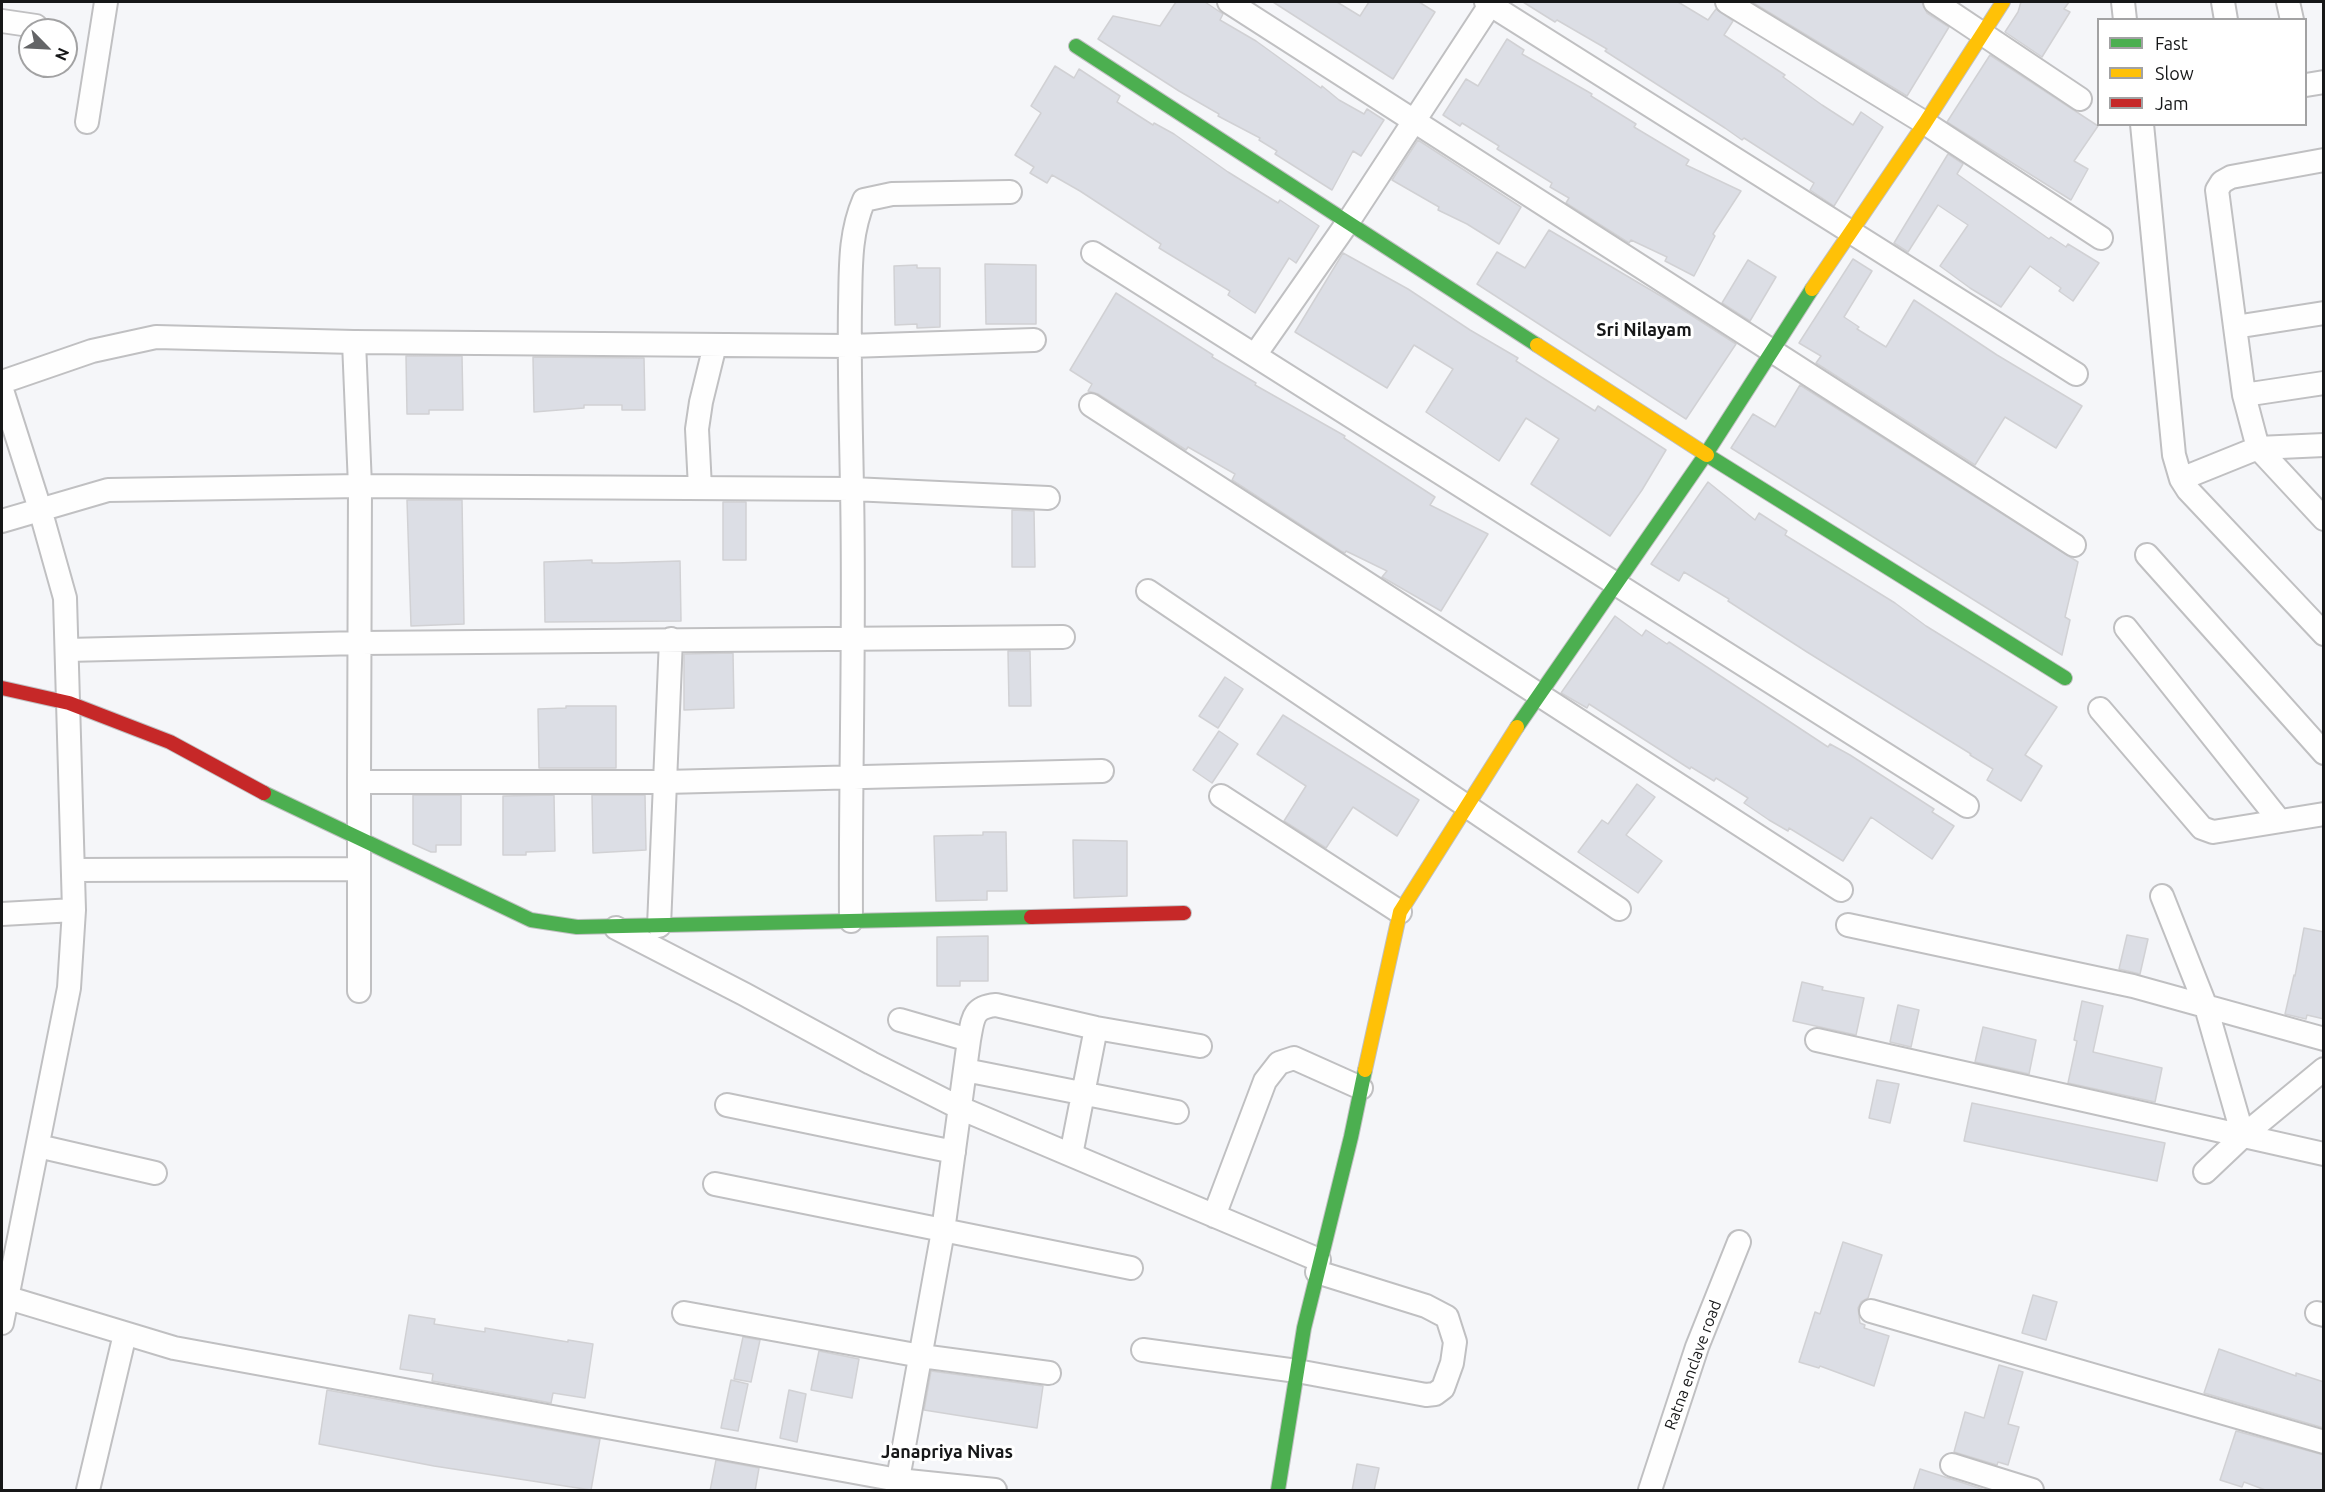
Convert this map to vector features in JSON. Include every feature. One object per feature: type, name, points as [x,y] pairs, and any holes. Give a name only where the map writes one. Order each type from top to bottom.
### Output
[{"type":"street","points":[[87,123],[106,2]]},
{"type":"street","points":[[1229,2],[2074,545]]},
{"type":"street","points":[[1255,356],[1348,222],[1489,2],[2076,374]]},
{"type":"street","points":[[1727,2],[1925,123],[2102,238]]},
{"type":"street","points":[[1935,2],[2080,99]]},
{"type":"street","points":[[1278,1491],[1304,1328],[1351,1137],[1400,912],[1538,694],[1706,454],[1850,231],[1925,123],[2003,2]]},
{"type":"street","points":[[2123,2],[2125,18]]},
{"type":"street","points":[[2223,2],[2226,18]]},
{"type":"street","points":[[2288,2],[2292,18]]},
{"type":"street","points":[[2,21],[18,23]]},
{"type":"street","points":[[1076,46],[1706,454],[2065,678]]},
{"type":"street","points":[[2307,85],[2324,82]]},
{"type":"street","points":[[2142,126],[2174,455],[2181,479],[2234,540],[2324,634]]},
{"type":"street","points":[[2324,160],[2231,177],[2222,182],[2217,190],[2244,395],[2258,448],[2324,519]]},
{"type":"street","points":[[851,921],[850,777],[854,638],[849,346],[851,243],[855,220],[864,200],[892,194],[1010,192]]},
{"type":"street","points":[[1094,253],[1967,806]]},
{"type":"street","points":[[2235,327],[2324,313]]},
{"type":"street","points":[[2,382],[92,351],[156,337],[354,342],[849,346],[1034,340]]},
{"type":"street","points":[[354,342],[360,486],[359,991]]},
{"type":"street","points":[[700,488],[697,429],[715,345]]},
{"type":"street","points":[[2244,395],[2324,383]]},
{"type":"street","points":[[2,390],[40,509],[65,598],[74,910],[69,988],[5,1297],[2,1323]]},
{"type":"street","points":[[1091,405],[1841,890]]},
{"type":"street","points":[[2181,479],[2258,448],[2324,445]]},
{"type":"street","points":[[2,521],[108,490],[360,486],[852,489],[1048,498]]},
{"type":"street","points":[[2147,555],[2324,753]]},
{"type":"street","points":[[1148,591],[1619,909]]},
{"type":"street","points":[[2126,628],[2279,820]]},
{"type":"street","points":[[67,650],[671,639],[1063,638]]},
{"type":"street","points":[[659,926],[671,639]]},
{"type":"street","points":[[2,688],[69,703],[170,742],[239,781],[531,920],[577,927],[615,927],[1184,913]]},
{"type":"street","points":[[2100,709],[2202,828],[2213,832],[2324,814]]},
{"type":"street","points":[[359,782],[665,782],[1102,771]]},
{"type":"street","points":[[1221,796],[1400,912]]},
{"type":"street","points":[[73,870],[359,869]]},
{"type":"street","points":[[2162,896],[2206,1007],[2243,1136]]},
{"type":"street","points":[[2,914],[74,910]]},
{"type":"street","points":[[1848,925],[2133,986],[2324,1039]]},
{"type":"street","points":[[615,927],[960,1108],[1215,1216],[1318,1266],[1441,1313],[1447,1317],[1455,1342],[1452,1363],[1443,1388],[1435,1394],[1426,1395],[1297,1371],[1143,1350]]},
{"type":"street","points":[[897,1485],[943,1231],[969,1040],[976,1012],[984,1006],[996,1005],[1096,1028],[1200,1046]]},
{"type":"street","points":[[900,1020],[969,1040]]},
{"type":"street","points":[[1071,1155],[1096,1028]]},
{"type":"street","points":[[1817,1040],[2324,1154]]},
{"type":"street","points":[[1215,1216],[1265,1080],[1279,1063],[1294,1058],[1361,1088]]},
{"type":"street","points":[[965,1070],[1177,1112]]},
{"type":"street","points":[[2205,1172],[2243,1136],[2324,1070]]},
{"type":"street","points":[[727,1105],[954,1152]]},
{"type":"street","points":[[38,1146],[155,1173]]},
{"type":"street","points":[[715,1184],[1131,1268]]},
{"type":"street","name":"Ratna enclave road","points":[[1650,1491],[1696,1347],[1739,1242]]},
{"type":"street","points":[[5,1297],[186,1350],[897,1485],[995,1491]]},
{"type":"street","points":[[1871,1311],[2324,1442]]},
{"type":"street","points":[[684,1313],[921,1356],[1049,1373]]},
{"type":"street","points":[[88,1491],[126,1334]]},
{"type":"street","points":[[1952,1465],[2032,1491]]},
{"type":"building","points":[[1176,2],[1205,2],[1223,14],[1220,20],[1256,41],[1339,100],[1364,114],[1367,109],[1384,120],[1361,156],[1353,151],[1332,190],[1275,154],[1277,151],[1259,140],[1260,138],[1218,116],[1219,114],[1098,39],[1113,16],[1160,26]]},
{"type":"building","points":[[1273,2],[1337,2],[1360,16],[1369,2],[1419,2],[1435,12],[1393,79]]},
{"type":"building","points":[[1523,2],[1678,2],[1708,20],[1716,9],[1733,21],[1724,35],[1785,75],[1783,77],[1822,105],[1853,125],[1861,112],[1883,127],[1834,206],[1810,190],[1814,183],[1744,138],[1742,140],[1605,51],[1607,49],[1557,20],[1555,22]]},
{"type":"building","points":[[1752,2],[1922,2],[1927,13],[1949,27],[1907,96]]},
{"type":"building","points":[[2021,2],[2069,2],[2064,9],[2070,12],[2042,57],[2005,32],[2018,12]]},
{"type":"building","points":[[1507,39],[1524,50],[1522,54],[1592,94],[1591,96],[1636,124],[1634,127],[1689,160],[1686,165],[1741,191],[1713,234],[1715,236],[1694,276],[1665,261],[1667,257],[1631,240],[1629,243],[1566,203],[1569,198],[1550,187],[1552,183],[1497,149],[1499,146],[1462,123],[1460,126],[1443,115],[1466,79],[1478,86]]},
{"type":"building","points":[[1990,55],[2098,126],[2074,161],[2088,169],[2071,200],[1947,122]]},
{"type":"building","points":[[1055,66],[1074,78],[1079,69],[1120,96],[1117,102],[1153,125],[1154,123],[1174,134],[1228,172],[1278,203],[1280,200],[1319,226],[1296,263],[1289,258],[1255,313],[1228,295],[1230,291],[1159,248],[1161,244],[1080,191],[1052,175],[1047,183],[1030,173],[1034,167],[1015,155],[1041,113],[1031,106]]},
{"type":"building","points":[[1418,140],[1521,207],[1499,244],[1467,224],[1438,210],[1439,207],[1392,180]]},
{"type":"building","points":[[1948,154],[1963,164],[1957,174],[2049,239],[2051,237],[2066,247],[2068,244],[2099,263],[2073,301],[2059,291],[2061,288],[2030,266],[2001,307],[1970,288],[1940,266],[1968,225],[1938,205],[1908,252],[1894,243]]},
{"type":"building","points":[[1549,230],[1666,299],[1736,344],[1686,419],[1477,284],[1497,252],[1525,268]]},
{"type":"building","points":[[1343,253],[1408,289],[1518,358],[1516,361],[1595,411],[1598,406],[1666,450],[1610,536],[1531,484],[1559,439],[1526,418],[1499,461],[1426,412],[1453,369],[1414,345],[1387,388],[1295,332]]},
{"type":"building","points":[[1853,259],[1872,271],[1844,317],[1859,327],[1857,329],[1886,347],[1914,300],[1997,355],[2082,406],[2056,448],[2005,417],[1975,465],[1816,363],[1821,356],[1799,343]]},
{"type":"building","points":[[1748,260],[1776,277],[1750,321],[1722,303]]},
{"type":"building","points":[[985,264],[1036,265],[1036,324],[986,324]]},
{"type":"building","points":[[917,265],[917,268],[940,268],[940,327],[917,328],[917,324],[895,325],[894,266]]},
{"type":"building","points":[[1116,293],[1213,355],[1212,357],[1256,383],[1255,385],[1345,436],[1344,438],[1435,497],[1430,505],[1488,534],[1441,611],[1382,577],[1387,571],[1346,551],[1345,553],[1341,551],[1232,480],[1235,474],[1188,447],[1186,450],[1098,394],[1088,391],[1092,384],[1070,370]]},
{"type":"building","points":[[406,356],[462,356],[463,410],[429,410],[429,414],[407,414]]},
{"type":"building","points":[[533,357],[644,358],[645,410],[622,410],[622,405],[584,405],[584,408],[534,412]]},
{"type":"building","points":[[1800,385],[2078,562],[2065,617],[2070,620],[2062,655],[1731,448],[1753,414],[1775,427]]},
{"type":"building","points":[[1708,482],[1755,520],[1759,513],[1787,531],[1785,535],[2057,707],[2025,755],[2042,766],[2021,801],[1987,780],[1993,769],[1971,754],[1684,572],[1679,581],[1651,564]]},
{"type":"building","points":[[407,500],[462,500],[464,624],[411,626]]},
{"type":"building","points":[[723,502],[746,502],[746,560],[723,560]]},
{"type":"building","points":[[1012,510],[1034,511],[1035,567],[1012,567]]},
{"type":"building","points":[[592,560],[592,563],[680,561],[681,621],[545,622],[544,562]]},
{"type":"building","points":[[1615,616],[1642,636],[1646,630],[1667,644],[1669,642],[1828,747],[1830,744],[1850,755],[1934,809],[1932,812],[1954,826],[1932,859],[1871,817],[1843,861],[1789,828],[1788,831],[1769,820],[1744,803],[1748,798],[1716,778],[1714,781],[1691,767],[1690,769],[1589,704],[1587,708],[1561,693]]},
{"type":"building","points":[[1008,651],[1030,651],[1031,706],[1009,706]]},
{"type":"building","points":[[733,653],[734,708],[684,710],[684,654]]},
{"type":"building","points":[[1225,677],[1243,689],[1218,728],[1199,716]]},
{"type":"building","points":[[566,706],[616,706],[616,768],[539,768],[538,709],[566,708]]},
{"type":"building","points":[[1283,715],[1419,800],[1397,836],[1353,807],[1326,848],[1284,821],[1306,786],[1257,754]]},
{"type":"building","points":[[1219,731],[1238,744],[1212,783],[1193,770]]},
{"type":"building","points":[[1637,784],[1655,797],[1626,835],[1662,861],[1638,893],[1578,852],[1602,820],[1608,824]]},
{"type":"building","points":[[413,795],[461,795],[461,845],[436,845],[436,852],[431,852],[413,844]]},
{"type":"building","points":[[554,795],[555,851],[503,855],[503,796]]},
{"type":"building","points":[[592,795],[645,795],[646,850],[593,853]]},
{"type":"building","points":[[983,832],[1006,832],[1007,891],[987,891],[987,900],[936,901],[934,836],[983,835]]},
{"type":"building","points":[[1073,840],[1127,841],[1127,896],[1074,898]]},
{"type":"building","points":[[2304,928],[2324,932],[2324,1019],[2307,1015],[2306,1019],[2285,1014]]},
{"type":"building","points":[[2127,935],[2148,939],[2140,974],[2119,969]]},
{"type":"building","points":[[988,936],[988,981],[960,981],[960,986],[937,986],[937,937]]},
{"type":"building","points":[[1802,982],[1823,987],[1822,990],[1864,998],[1856,1035],[1793,1021]]},
{"type":"building","points":[[2082,1001],[2103,1006],[2093,1052],[2162,1068],[2155,1102],[2068,1083],[2077,1041],[2074,1040]]},
{"type":"building","points":[[1898,1005],[1919,1010],[1911,1047],[1890,1042]]},
{"type":"building","points":[[1983,1027],[2036,1040],[2029,1074],[1975,1062]]},
{"type":"building","points":[[1877,1080],[1899,1084],[1890,1123],[1869,1118]]},
{"type":"building","points":[[1972,1103],[2165,1143],[2157,1181],[1964,1141]]},
{"type":"building","points":[[1843,1242],[1882,1255],[1868,1298],[1861,1302],[1858,1308],[1860,1323],[1865,1325],[1864,1328],[1889,1336],[1874,1386],[1820,1366],[1819,1368],[1799,1362],[1815,1312],[1820,1314]]},
{"type":"building","points":[[2033,1295],[2057,1302],[2046,1340],[2022,1333]]},
{"type":"building","points":[[409,1315],[435,1319],[434,1324],[485,1332],[485,1328],[593,1344],[585,1398],[553,1393],[551,1403],[432,1381],[433,1374],[400,1369]]},
{"type":"building","points":[[743,1337],[760,1340],[751,1382],[734,1379]]},
{"type":"building","points":[[2219,1349],[2296,1376],[2296,1373],[2324,1382],[2324,1428],[2204,1393]]},
{"type":"building","points":[[819,1351],[859,1359],[852,1398],[811,1390]]},
{"type":"building","points":[[1999,1365],[2023,1372],[2008,1424],[2019,1427],[2008,1465],[1998,1462],[1997,1465],[1954,1452],[1965,1412],[1984,1418]]},
{"type":"building","points":[[931,1371],[1043,1386],[1037,1428],[924,1410]]},
{"type":"building","points":[[731,1380],[748,1384],[738,1431],[721,1428]]},
{"type":"building","points":[[327,1390],[600,1439],[591,1490],[434,1466],[319,1444]]},
{"type":"building","points":[[789,1390],[806,1394],[797,1442],[780,1438]]},
{"type":"building","points":[[2236,1431],[2324,1455],[2324,1491],[2268,1491],[2244,1482],[2242,1487],[2220,1480]]},
{"type":"building","points":[[716,1460],[759,1468],[755,1491],[710,1491]]},
{"type":"building","points":[[1357,1464],[1379,1468],[1374,1491],[1352,1491]]},
{"type":"building","points":[[1920,1469],[1948,1478],[1988,1491],[1913,1491]]},
{"type":"traffic: fast","points":[[1076,46],[1537,345]]},
{"type":"traffic: fast","points":[[1517,727],[1706,454],[1812,289]]},
{"type":"traffic: fast","points":[[1707,455],[2065,678]]},
{"type":"traffic: fast","points":[[264,793],[531,920],[577,927],[1031,917]]},
{"type":"traffic: fast","points":[[1278,1490],[1304,1328],[1365,1070]]},
{"type":"traffic: slow","points":[[1812,289],[1925,123],[2003,2]]},
{"type":"traffic: slow","points":[[1537,345],[1707,455]]},
{"type":"traffic: slow","points":[[1365,1070],[1400,912],[1517,727]]},
{"type":"traffic: jam","points":[[2,688],[69,703],[170,742],[264,793]]},
{"type":"traffic: jam","points":[[1031,917],[1184,913]]},
{"type":"district","name":"Sri Nilayam","points":[[1644,330]]},
{"type":"district","name":"Janapriya Nivas","points":[[947,1452]]}]
